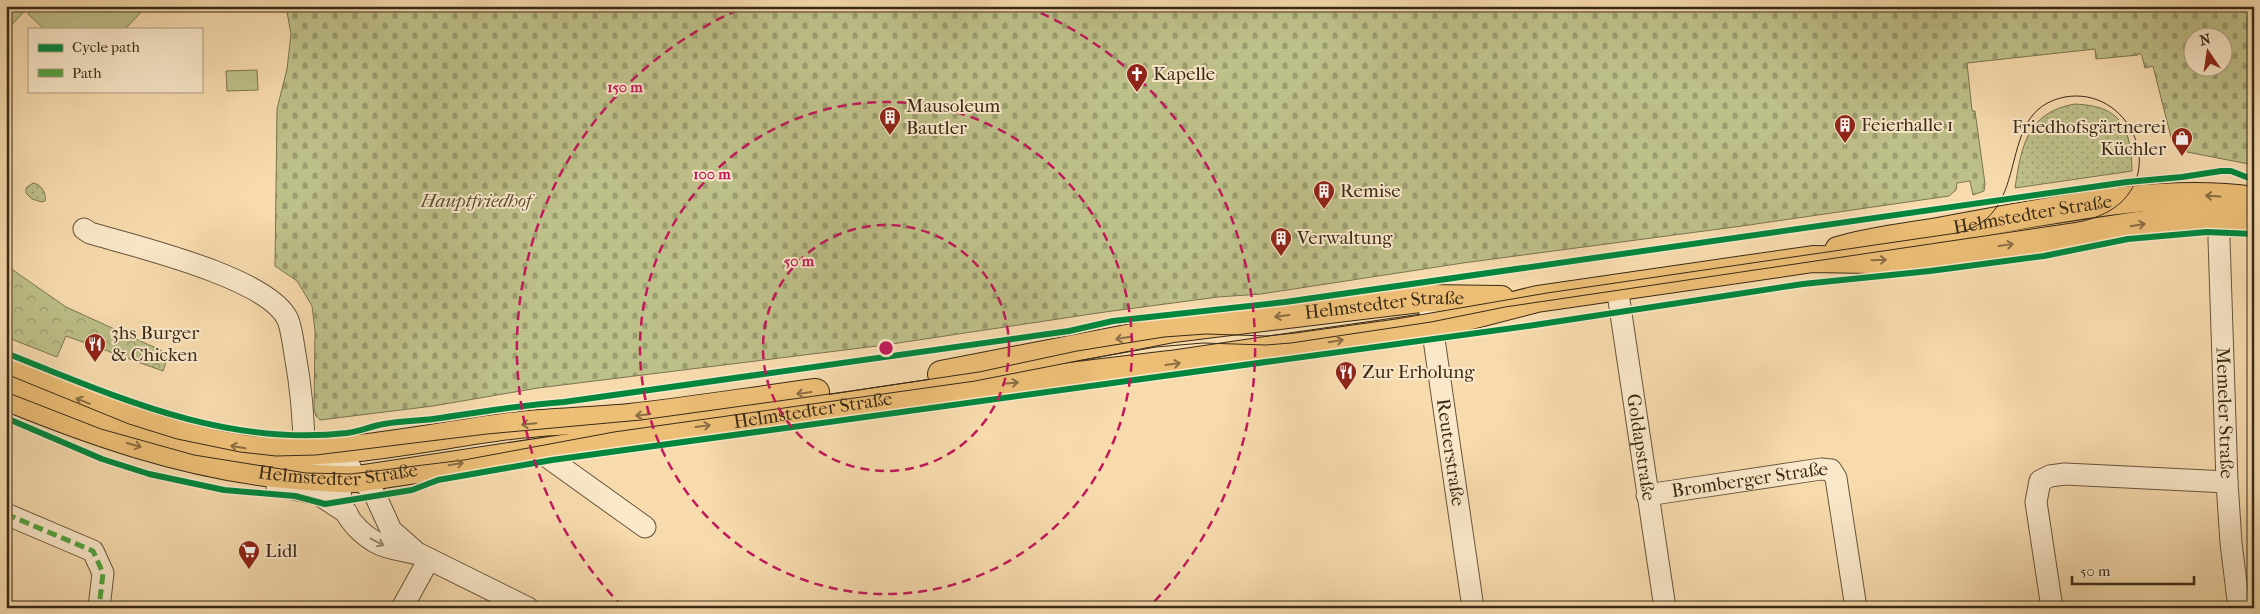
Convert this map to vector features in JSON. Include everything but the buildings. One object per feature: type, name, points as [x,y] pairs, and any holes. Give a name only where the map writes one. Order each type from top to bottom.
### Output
[{"type":"main road","name":"Helmstedter Straße","points":[[1813,259],[1857,244],[2029,213],[2206,195],[2254,200]]},
{"type":"main road","points":[[2172,197],[2184,209],[2215,217],[2240,208],[2254,206]]},
{"type":"main road","name":"Helmstedter Straße","points":[[6,397],[123,442],[234,469],[350,475],[408,471],[963,388],[1050,380],[1432,326],[1537,299],[1813,259],[1870,260],[1932,256],[2157,222],[2215,217],[2254,217]]},
{"type":"main road","name":"Helmstedter Straße","points":[[6,370],[137,422],[185,437],[243,448],[304,452],[513,426],[632,416],[938,375],[1145,334],[1232,322],[1428,298],[1537,299]]},
{"type":"main road","points":[[1232,322],[1236,355]]},
{"type":"street","name":"Memeler Straße","points":[[2215,217],[2220,248],[2227,482],[2231,543],[2239,608]]},
{"type":"street","name":"Helmstedter Straße","points":[[84,229],[90,233],[175,258],[243,283],[262,293],[278,306],[288,320],[302,402],[304,452],[302,460],[297,463],[234,469]]},
{"type":"street","name":"Goldapstraße","points":[[1617,287],[1665,608]]},
{"type":"street","name":"Reuterstraße","points":[[1428,298],[1473,608]]},
{"type":"street","points":[[420,439],[366,458],[350,475],[339,497],[348,514],[363,532],[377,542],[423,556],[528,608]]},
{"type":"street","points":[[539,451],[645,527]]},
{"type":"street","points":[[304,452],[332,460],[376,497],[383,515],[394,533],[423,556]]},
{"type":"street","name":"Helmstedter Straße","points":[[234,469],[252,481],[318,494],[348,514]]},
{"type":"street","name":"Bromberger Straße","points":[[1647,495],[1821,469],[1831,470],[1836,478],[1856,608]]},
{"type":"street","points":[[383,515],[384,502],[389,487],[397,478],[408,471]]},
{"type":"street","points":[[2052,608],[2036,502],[2040,481],[2050,476],[2065,474],[2227,482]]},
{"type":"street","points":[[6,514],[93,551],[103,574],[99,608]]},
{"type":"street","points":[[402,608],[423,556]]},
{"type":"green space","points":[[11,6],[29,6],[6,31],[6,11]]},
{"type":"green space","points":[[35,6],[147,6],[126,28],[43,28],[28,14]]},
{"type":"green space","name":"Hauptfriedhof","points":[[286,6],[2254,6],[2254,165],[2187,152],[2188,144],[2172,141],[2153,66],[2145,68],[2142,56],[2139,53],[2138,55],[2096,59],[2095,49],[1967,63],[1972,111],[1975,111],[1985,184],[1984,191],[1973,195],[1970,181],[1957,183],[1956,190],[1949,196],[1742,226],[1463,263],[1261,294],[1218,297],[1105,312],[885,345],[538,388],[433,406],[320,420],[314,410],[315,331],[312,306],[297,281],[275,266],[277,109],[287,69],[291,34]]},
{"type":"green space","points":[[257,70],[258,90],[227,91],[226,71]]},
{"type":"green space","points":[[2075,104],[2104,109],[2121,122],[2129,143],[2132,171],[2015,188],[2020,159],[2029,134],[2046,115],[2059,108]]},
{"type":"green space","points":[[33,183],[42,189],[45,201],[32,199],[26,193],[26,188]]},
{"type":"green space","points":[[6,263],[7,266],[66,307],[169,354],[163,371],[66,336],[57,357],[6,337]]},
{"type":"tram line","points":[[6,374],[129,424],[177,439],[240,452],[276,456],[316,455],[487,434],[641,420],[851,391],[979,372],[1077,351],[1164,337],[1206,334],[1267,336],[1295,333],[1396,319],[1547,293],[1957,233],[1982,223],[1997,206],[2007,186],[2019,141],[2028,122],[2042,106],[2065,97],[2087,97],[2107,104],[2122,117],[2133,134],[2139,153],[2138,173],[2130,192],[2109,211],[2094,218],[2078,222],[1505,307],[1431,322],[1291,343],[1266,345],[1203,343],[1156,347],[975,381],[614,432],[464,460],[351,474],[306,473],[194,455],[101,429],[6,392]]},
{"type":"marked path","points":[[6,514],[93,551],[103,573],[99,608]]},
{"type":"cycle path","points":[[6,353],[89,386],[172,415],[258,433],[302,435],[347,433],[390,423],[564,402],[1069,331],[1113,321],[1285,302],[2127,182],[2221,171],[2231,171],[2254,180]]},
{"type":"cycle path","points":[[6,418],[102,459],[149,474],[224,490],[295,496],[325,504],[412,490],[438,480],[552,460],[1528,326],[1803,284],[1930,271],[2044,256],[2128,239],[2207,232],[2254,234]]},
{"type":"place","name":"Kapelle","points":[[1137,93]]},
{"type":"place","name":"Mausoleum Bautler","points":[[890,136]]},
{"type":"place","name":"Feierhalle 1","points":[[1845,144]]},
{"type":"place","name":"Friedhofsgärtnerei Küchler","points":[[2182,157]]},
{"type":"place","name":"Remise","points":[[1324,210]]},
{"type":"place","name":"Verwaltung","points":[[1281,257]]},
{"type":"place","name":"3hs Burger & Chicken","points":[[95,363]]},
{"type":"place","name":"Zur Erholung","points":[[1346,391]]},
{"type":"place","name":"Lidl","points":[[249,570]]}]
